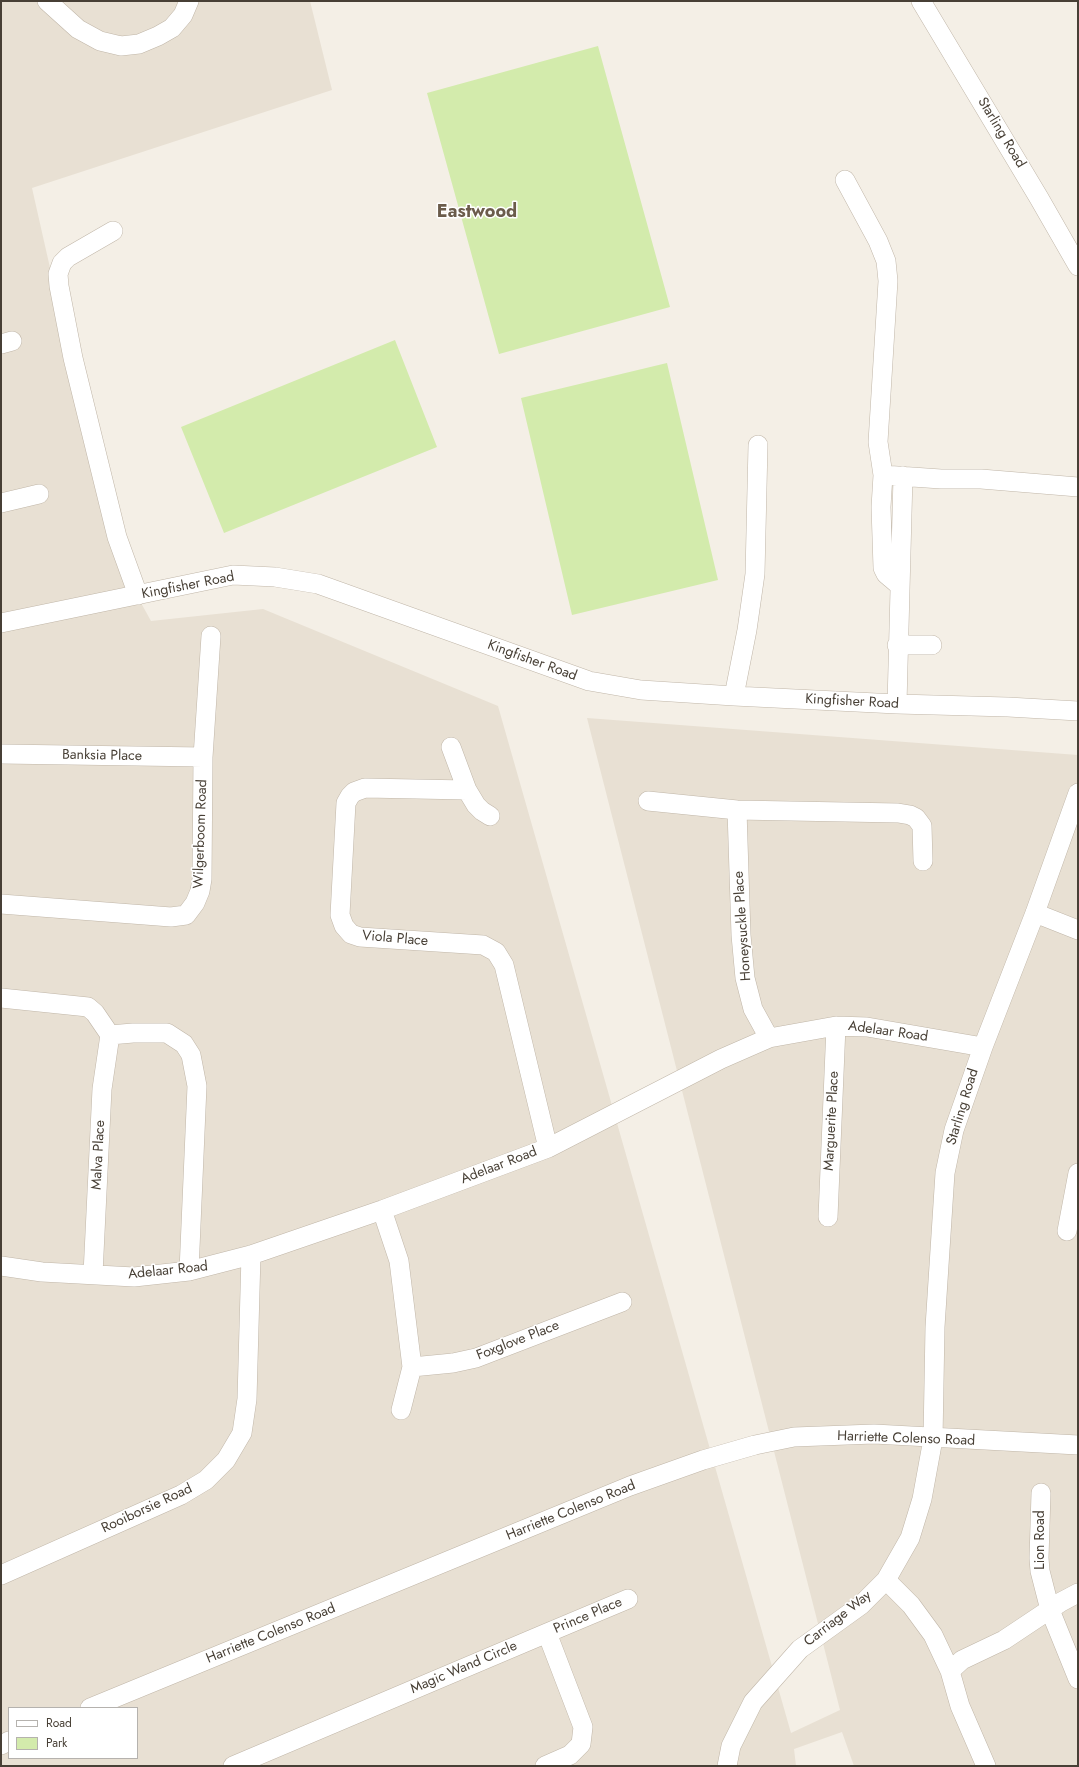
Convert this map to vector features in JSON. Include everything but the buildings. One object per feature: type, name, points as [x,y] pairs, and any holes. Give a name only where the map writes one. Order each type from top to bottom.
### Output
[{"type":"street","points":[[47,1],[78,29],[100,40],[121,46],[138,44],[158,36],[172,28],[183,15],[188,1]]},
{"type":"street","name":"Starling Road","points":[[921,1],[1078,266]]},
{"type":"street","points":[[845,180],[878,241],[886,261],[888,281],[878,442],[883,475],[881,507],[883,568],[886,574],[899,585]]},
{"type":"street","points":[[113,231],[68,256],[62,263],[60,269],[59,286],[73,358],[117,537],[138,595]]},
{"type":"street","points":[[734,696],[755,574],[758,445]]},
{"type":"street","points":[[883,475],[941,479],[981,479],[1078,487]]},
{"type":"street","points":[[897,704],[897,645],[903,476]]},
{"type":"street","points":[[1,502],[39,494]]},
{"type":"street","name":"Kingfisher Road","points":[[1,623],[233,575],[275,577],[318,584],[589,681],[641,690],[897,704],[1008,707],[1078,712]]},
{"type":"street","name":"Wilgerboom Road","points":[[1,904],[171,917],[186,915],[195,903],[200,891],[202,879],[203,757],[211,636]]},
{"type":"street","points":[[897,645],[932,645]]},
{"type":"street","points":[[451,747],[467,790],[478,808],[490,816]]},
{"type":"street","name":"Banksia Place","points":[[1,754],[203,757]]},
{"type":"street","name":"Viola Place","points":[[467,790],[364,788],[354,792],[346,804],[340,916],[347,930],[351,934],[360,937],[483,945],[496,952],[504,965],[548,1148]]},
{"type":"street","name":"Starling Road","points":[[933,1439],[935,1326],[945,1173],[954,1130],[983,1047],[1035,913],[1078,793]]},
{"type":"street","points":[[648,801],[737,810],[898,813],[910,815],[916,818],[922,826],[923,861]]},
{"type":"street","name":"Honeysuckle Place","points":[[737,810],[741,935],[745,978],[753,1009],[769,1038]]},
{"type":"street","points":[[1035,913],[1078,930]]},
{"type":"street","points":[[1,998],[88,1007],[95,1012],[110,1036],[133,1033],[167,1033],[184,1044],[191,1055],[197,1086],[189,1271]]},
{"type":"street","name":"Adelaar Road","points":[[1,1266],[42,1272],[134,1277],[189,1271],[251,1255],[382,1210],[548,1148],[721,1059],[769,1038],[836,1026],[867,1027],[983,1047]]},
{"type":"street","name":"Marguerite Place","points":[[828,1217],[836,1026]]},
{"type":"street","name":"Malva Place","points":[[93,1274],[102,1089],[110,1036]]},
{"type":"street","points":[[1067,1231],[1078,1173]]},
{"type":"street","points":[[382,1210],[399,1261],[412,1367],[401,1410]]},
{"type":"street","name":"Rooiborsie Road","points":[[1,1575],[181,1495],[206,1480],[226,1460],[242,1433],[247,1399],[251,1255]]},
{"type":"street","name":"Foxglove Place","points":[[412,1367],[453,1363],[476,1358],[622,1302]]},
{"type":"street","name":"Harriette Colenso Road","points":[[92,1707],[630,1486],[703,1460],[755,1445],[794,1437],[874,1434],[933,1439],[1078,1445]]},
{"type":"street","name":"Carriage Way","points":[[728,1766],[731,1746],[753,1702],[800,1649],[861,1605],[886,1580],[910,1538],[922,1499],[933,1439]]},
{"type":"street","name":"Lion Road","points":[[1042,1493],[1039,1558],[1040,1572],[1050,1610],[1078,1679]]},
{"type":"street","points":[[886,1580],[911,1605],[928,1628],[950,1671],[953,1686],[960,1706],[986,1766]]},
{"type":"street","points":[[950,1671],[962,1660],[1004,1640],[1078,1593]]},
{"type":"street","name":"Prince Place","points":[[547,1633],[628,1599]]},
{"type":"street","points":[[545,1766],[570,1755],[581,1744],[583,1727],[547,1633]]},
{"type":"street","name":"Magic Wand Circle","points":[[233,1766],[547,1633]]},
{"type":"shaded area","points":[[1,1],[310,1],[332,90],[32,188],[115,556],[151,621],[263,609],[498,706],[791,1733],[840,1710],[587,718],[1078,755],[1078,1766],[854,1766],[842,1732],[794,1749],[796,1766],[1,1766]]},
{"type":"green space","points":[[598,46],[670,307],[499,354],[427,93]]},
{"type":"green space","points":[[395,340],[437,447],[224,533],[181,427]]},
{"type":"green space","points":[[667,363],[718,580],[572,615],[521,398]]},
{"type":"district","name":"Eastwood","points":[[477,213]]}]
